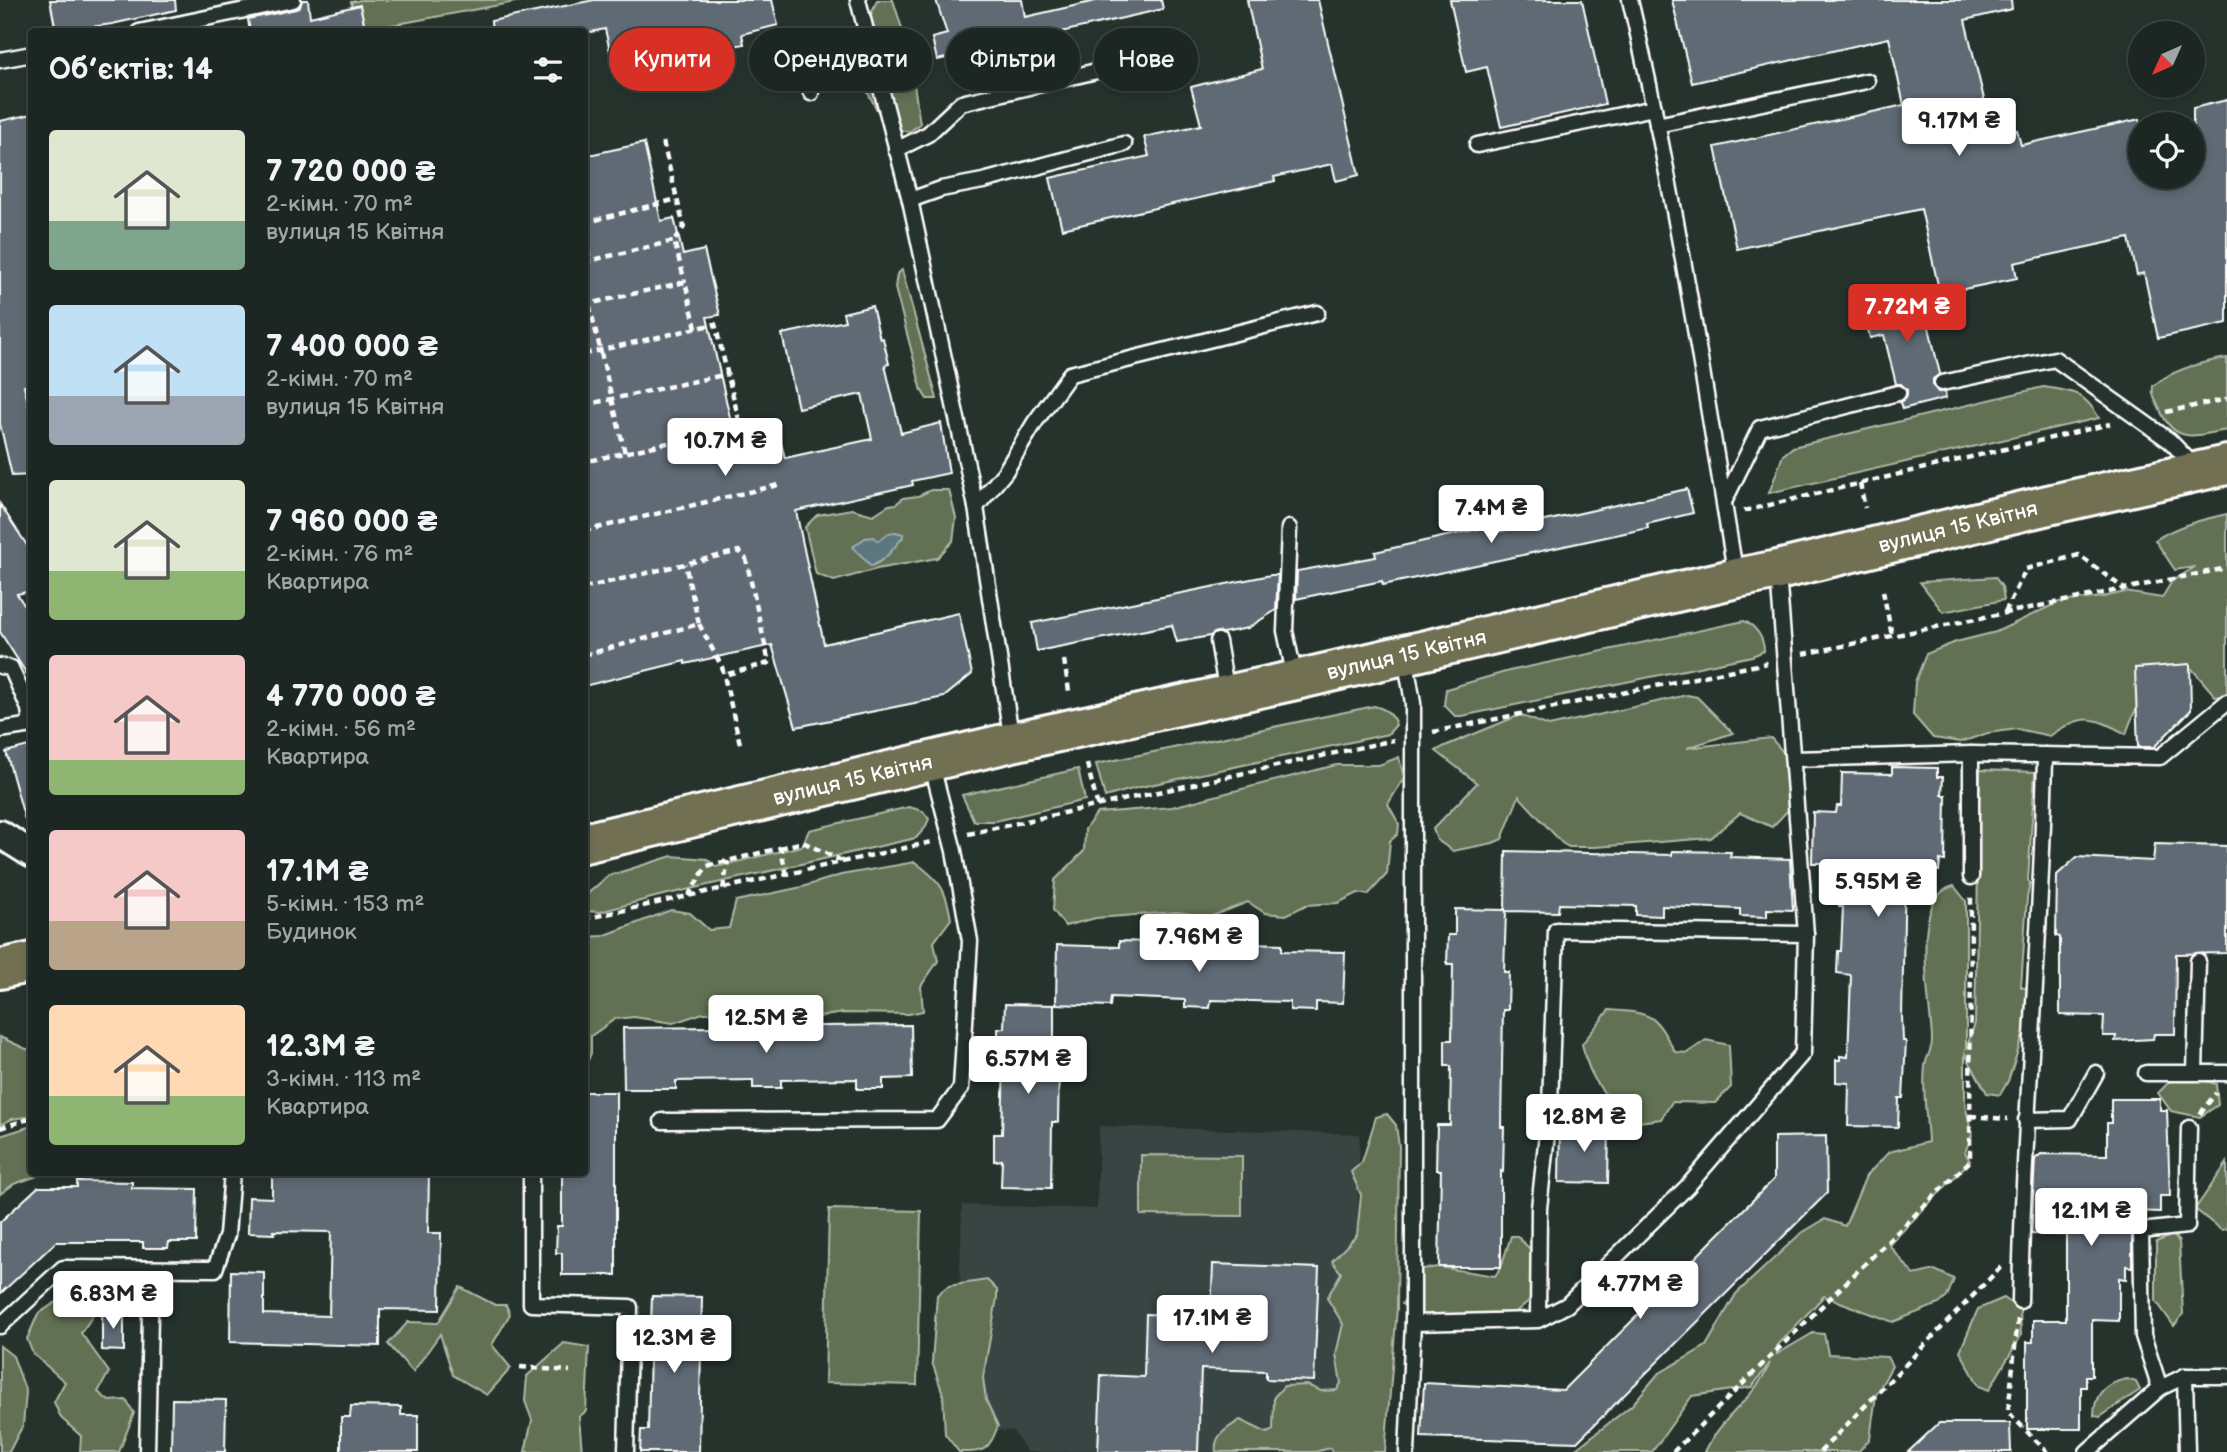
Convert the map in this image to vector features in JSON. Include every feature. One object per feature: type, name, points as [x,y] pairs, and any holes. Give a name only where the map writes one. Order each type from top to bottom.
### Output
[{"type":"highway","name":"вулиця 15 Квітня","points":[[588,842],[1012,742],[1296,680],[2213,468]]},
{"type":"highway","points":[[0,969],[28,963]]},
{"type":"street","points":[[0,834],[28,852]]},
{"type":"lane","points":[[158,28],[293,0]]},
{"type":"lane","points":[[858,0],[864,28]]},
{"type":"lane","points":[[1630,0],[1654,108],[1698,341],[1737,578]]},
{"type":"lane","points":[[0,60],[28,55]]},
{"type":"lane","points":[[896,150],[928,134],[961,103],[1094,72]]},
{"type":"lane","points":[[1657,125],[1867,80]]},
{"type":"lane","points":[[880,91],[910,200],[976,508],[1012,742]]},
{"type":"lane","points":[[1477,145],[1654,108]]},
{"type":"lane","points":[[910,200],[941,189],[983,181],[1124,144]]},
{"type":"lane","points":[[976,508],[1005,472],[1035,422],[1070,374],[1317,313]]},
{"type":"lane","points":[[1942,383],[2055,359],[2135,419],[2213,468]]},
{"type":"lane","points":[[1725,508],[1760,428],[1898,393]]},
{"type":"lane","points":[[1289,528],[1285,631],[1296,680]]},
{"type":"lane","points":[[1413,1323],[1538,1320],[1567,1305],[1687,1187],[1803,1053],[1807,934],[1778,570]]},
{"type":"lane","points":[[1218,640],[1227,695]]},
{"type":"lane","points":[[1405,654],[1413,703],[1413,1323],[1407,1452]]},
{"type":"lane","points":[[0,666],[10,668],[28,707]]},
{"type":"lane","points":[[1793,759],[1971,754],[2160,757],[2227,702]]},
{"type":"lane","points":[[0,730],[28,725]]},
{"type":"lane","points":[[1971,754],[1971,877]]},
{"type":"lane","points":[[2020,1301],[2026,1120],[2039,922],[2045,755]]},
{"type":"lane","points":[[662,1121],[937,1120],[961,1088],[970,941],[950,838],[931,762]]},
{"type":"lane","points":[[1538,1320],[1539,1208],[1550,1106],[1556,930],[1807,934]]},
{"type":"lane","points":[[2195,1072],[2198,961]]},
{"type":"lane","points":[[2026,1120],[2070,1119],[2096,1073]]},
{"type":"lane","points":[[2146,1073],[2227,1073]]},
{"type":"lane","points":[[2160,1388],[2143,1336],[2141,1231],[2187,1226],[2189,1128]]},
{"type":"lane","points":[[0,1325],[63,1268],[215,1269],[227,1235],[232,1176]]},
{"type":"lane","points":[[531,1176],[531,1304],[630,1307],[626,1452]]},
{"type":"lane","points":[[147,1452],[151,1270]]},
{"type":"lane","points":[[2185,1376],[2186,1452]]},
{"type":"lane","points":[[2087,1452],[2160,1388],[2185,1376],[2227,1376]]},
{"type":"path","points":[[588,261],[674,241],[684,227],[663,142]]},
{"type":"path","points":[[588,222],[677,199]]},
{"type":"path","points":[[674,241],[696,328]]},
{"type":"path","points":[[588,304],[685,282]]},
{"type":"path","points":[[588,308],[625,453]]},
{"type":"path","points":[[588,353],[715,324],[739,420],[738,427],[588,462]]},
{"type":"path","points":[[588,404],[728,374]]},
{"type":"path","points":[[1725,508],[1860,483],[2227,400]]},
{"type":"path","points":[[1860,483],[1865,508]]},
{"type":"path","points":[[588,530],[778,485]]},
{"type":"path","points":[[588,587],[739,551],[746,559],[769,663],[724,675]]},
{"type":"path","points":[[2004,613],[2026,569],[2079,555],[2123,588]]},
{"type":"path","points":[[685,564],[699,624],[722,667],[741,748]]},
{"type":"path","points":[[588,918],[1412,736],[2227,568]]},
{"type":"path","points":[[1882,591],[1892,636]]},
{"type":"path","points":[[588,654],[699,624]]},
{"type":"path","points":[[1064,660],[1069,691]]},
{"type":"path","points":[[1087,764],[1098,807]]},
{"type":"path","points":[[688,897],[708,866],[803,842],[844,863]]},
{"type":"path","points":[[780,848],[787,875]]},
{"type":"path","points":[[723,889],[728,861]]},
{"type":"path","points":[[1674,1452],[1970,1161],[1971,877]]},
{"type":"path","points":[[2189,1128],[2219,1089]]},
{"type":"path","points":[[1970,1116],[2026,1120]]},
{"type":"path","points":[[0,1128],[28,1119]]},
{"type":"path","points":[[1820,1452],[2021,1246]]},
{"type":"path","points":[[2020,1301],[2008,1412],[2047,1452]]},
{"type":"path","points":[[520,1367],[570,1371]]},
{"type":"shaded area","points":[[1099,1126],[1360,1134],[1351,1452],[1027,1452],[1013,1431],[956,1428],[962,1205],[1097,1209]]},
{"type":"green space","points":[[526,0],[376,28],[359,28],[351,2]]},
{"type":"green space","points":[[877,0],[893,0],[902,28],[865,28]]},
{"type":"green space","points":[[867,91],[915,91],[920,124],[909,132],[887,127]]},
{"type":"green space","points":[[902,270],[937,399],[927,399],[922,391],[895,288],[897,274]]},
{"type":"green space","points":[[2227,358],[2227,430],[2188,435],[2173,429],[2156,402],[2153,386],[2169,375]]},
{"type":"green space","points":[[2043,387],[2082,397],[2099,418],[1769,493],[1783,455],[1793,447]]},
{"type":"green space","points":[[931,490],[949,490],[956,518],[953,541],[937,558],[877,569],[834,581],[816,574],[805,527],[817,515],[852,509],[873,515],[903,498],[918,496]]},
{"type":"green space","points":[[2227,514],[2227,695],[2216,697],[2192,669],[2168,665],[2143,697],[2126,734],[2105,723],[2088,720],[2071,723],[2050,736],[2017,729],[1988,733],[1961,742],[1933,738],[1913,715],[1915,682],[1926,654],[1956,642],[1996,632],[2059,602],[2125,592],[2162,598],[2172,581],[2195,567],[2175,570],[2155,540],[2181,527]]},
{"type":"green space","points":[[1995,577],[2002,587],[2004,600],[1943,612],[1920,582]]},
{"type":"green space","points":[[1744,621],[1758,633],[1764,651],[1752,656],[1462,716],[1455,716],[1444,705],[1446,689],[1509,671]]},
{"type":"green space","points":[[1687,695],[1697,697],[1733,733],[1687,748],[1771,738],[1803,775],[1794,804],[1772,827],[1740,813],[1711,838],[1569,847],[1562,843],[1519,796],[1502,839],[1453,851],[1437,840],[1433,829],[1477,783],[1436,751],[1520,715],[1549,726]]},
{"type":"green space","points":[[1374,706],[1393,717],[1396,725],[1388,734],[1105,797],[1096,764]]},
{"type":"green space","points":[[1399,757],[1404,778],[1388,804],[1399,824],[1398,834],[1390,841],[1387,874],[1368,895],[1358,893],[1338,903],[1306,905],[1286,915],[1265,913],[1248,902],[1210,917],[1177,912],[1096,918],[1065,926],[1053,910],[1055,880],[1084,851],[1085,829],[1097,813],[1172,807],[1336,765],[1379,765]]},
{"type":"green space","points":[[1078,769],[1085,800],[995,821],[974,821],[962,795]]},
{"type":"green space","points":[[1980,770],[2035,772],[2028,880],[2030,883],[2021,987],[2029,989],[2034,1001],[2008,1081],[2000,1095],[1987,1093],[1965,1054],[1965,1104],[1972,1135],[1965,1152],[1970,1161],[1889,1245],[1914,1275],[1935,1270],[1954,1279],[1947,1297],[1939,1304],[1893,1322],[1824,1296],[1777,1346],[1777,1354],[1813,1333],[1824,1334],[1828,1354],[1887,1357],[1892,1366],[1876,1395],[1870,1439],[1858,1452],[1705,1452],[1720,1428],[1756,1387],[1770,1363],[1752,1387],[1692,1396],[1652,1452],[1572,1452],[1632,1405],[1658,1374],[1706,1346],[1736,1294],[1800,1234],[1825,1219],[1845,1226],[1866,1176],[1889,1152],[1928,1142],[1924,1075],[1932,1041],[1925,954],[1926,930],[1931,910],[1940,894],[1954,886],[1966,901],[1966,1049],[1975,1023]]},
{"type":"green space","points":[[909,807],[923,811],[929,819],[916,838],[600,912],[588,911],[588,893],[608,876],[672,856],[707,859],[716,867],[802,846],[809,830]]},
{"type":"green space","points":[[915,862],[944,892],[951,919],[934,942],[938,961],[921,986],[923,1011],[909,1014],[843,1013],[806,1019],[759,1013],[703,1013],[673,1023],[634,1017],[615,1019],[591,1036],[588,1060],[588,937],[603,936],[671,910],[690,913],[709,930],[729,928],[736,901],[802,887],[841,875]]},
{"type":"green space","points":[[1609,1010],[1635,1012],[1651,1018],[1675,1052],[1687,1053],[1706,1040],[1729,1045],[1731,1087],[1715,1103],[1672,1102],[1661,1119],[1639,1122],[1609,1098],[1595,1080],[1585,1058],[1582,1044]]},
{"type":"green space","points":[[0,1037],[28,1049],[28,1117],[12,1119],[0,1125]]},
{"type":"green space","points":[[2173,1078],[2196,1078],[2216,1084],[2218,1105],[2200,1117],[2171,1111],[2158,1093]]},
{"type":"green space","points":[[1387,1114],[1396,1125],[1399,1146],[1397,1308],[1385,1452],[1332,1452],[1330,1448],[1315,1452],[1216,1452],[1219,1437],[1240,1420],[1267,1433],[1273,1430],[1274,1397],[1284,1386],[1307,1385],[1321,1391],[1337,1390],[1341,1383],[1336,1354],[1343,1324],[1327,1298],[1341,1273],[1332,1261],[1357,1235],[1361,1195],[1351,1172],[1362,1162],[1376,1117]]},
{"type":"green space","points":[[28,1127],[28,1176],[37,1176],[14,1184],[0,1194],[0,1136]]},
{"type":"green space","points":[[1141,1155],[1242,1156],[1242,1216],[1141,1215]]},
{"type":"green space","points":[[2227,1163],[2227,1229],[2221,1230],[2195,1209]]},
{"type":"green space","points":[[829,1209],[921,1211],[917,1385],[825,1383]]},
{"type":"green space","points":[[2173,1235],[2179,1242],[2183,1314],[2174,1326],[2156,1301],[2156,1242]]},
{"type":"green space","points":[[1511,1236],[1517,1236],[1531,1250],[1533,1277],[1531,1299],[1511,1316],[1420,1319],[1402,1304],[1422,1269],[1439,1267],[1495,1276],[1501,1267]]},
{"type":"green space","points":[[987,1280],[997,1290],[997,1298],[983,1378],[986,1400],[998,1426],[985,1448],[959,1452],[945,1434],[943,1394],[932,1362],[937,1295],[948,1286]]},
{"type":"green space","points":[[460,1287],[495,1305],[506,1305],[510,1314],[492,1345],[511,1368],[487,1395],[453,1375],[440,1334],[413,1372],[388,1344],[408,1322],[438,1323]]},
{"type":"green space","points":[[73,1291],[90,1293],[99,1307],[81,1333],[109,1372],[98,1392],[109,1401],[126,1400],[134,1413],[119,1452],[80,1452],[81,1436],[61,1418],[54,1402],[65,1382],[33,1354],[27,1339],[38,1314]]},
{"type":"green space","points":[[2004,1298],[2020,1309],[2021,1336],[1989,1390],[1979,1386],[1960,1351],[1978,1309]]},
{"type":"green space","points":[[564,1343],[589,1347],[586,1411],[579,1417],[582,1452],[525,1452],[532,1420],[525,1401],[527,1376]]},
{"type":"green space","points":[[0,1346],[13,1356],[26,1392],[23,1425],[9,1452],[0,1452]]},
{"type":"green space","points":[[2127,1379],[2136,1382],[2140,1390],[2100,1417],[2094,1416],[2096,1401],[2102,1391],[2113,1383]]},
{"type":"water","points":[[889,533],[903,534],[903,537],[885,558],[871,566],[853,547],[865,538],[874,537],[878,541]]},
{"type":"building","points":[[50,0],[175,0],[176,10],[112,24],[55,28]]},
{"type":"building","points":[[302,0],[308,0],[310,17],[360,5],[365,28],[249,28],[248,19],[300,7]]},
{"type":"building","points":[[594,0],[772,0],[778,25],[749,28],[749,32],[742,34],[744,44],[735,46],[735,28],[609,28],[609,47],[605,29],[588,32],[588,28],[492,28],[491,21]]},
{"type":"building","points":[[936,0],[1022,0],[1025,17],[1100,0],[1161,0],[1163,9],[1079,28],[946,28],[946,31]]},
{"type":"building","points":[[1247,0],[1318,0],[1359,175],[1336,181],[1332,164],[1274,177],[1275,181],[1062,229],[1050,178],[1149,156],[1144,137],[1201,125],[1192,91],[1198,91],[1198,85],[1262,69]]},
{"type":"building","points":[[1450,0],[1582,0],[1605,104],[1501,127],[1487,67],[1466,72]]},
{"type":"building","points":[[1672,0],[2011,0],[2012,9],[1965,20],[1989,120],[2001,118],[2005,132],[2017,130],[2021,145],[2128,122],[2128,189],[2205,189],[2205,112],[2193,112],[2193,108],[2227,100],[2227,323],[2158,338],[2144,273],[2137,275],[2129,238],[2014,263],[2017,278],[1940,294],[1921,209],[1737,249],[1715,147],[1904,105],[1889,38],[1692,83]]},
{"type":"building","points":[[946,34],[946,58],[937,60],[932,38]]},
{"type":"building","points":[[28,115],[28,386],[24,386],[28,402],[28,475],[12,476],[0,424],[0,121]]},
{"type":"building","points":[[644,143],[661,221],[674,218],[683,255],[704,250],[720,315],[707,317],[737,448],[780,439],[785,458],[872,439],[862,394],[798,408],[782,334],[845,321],[843,313],[872,306],[889,364],[885,365],[901,433],[941,423],[949,473],[912,481],[913,485],[796,511],[824,644],[959,613],[972,674],[944,697],[796,727],[772,645],[685,664],[685,661],[588,685],[588,155]]},
{"type":"building","points":[[1920,289],[1940,374],[1933,379],[1933,386],[1938,392],[1945,392],[1946,398],[1902,409],[1900,402],[1907,396],[1907,390],[1901,384],[1896,384],[1884,335],[1870,338],[1862,302]]},
{"type":"building","points":[[1687,489],[1693,513],[1647,524],[1648,528],[1383,585],[1382,581],[1296,599],[1297,571],[1376,557],[1375,552],[1500,524],[1501,531]]},
{"type":"building","points":[[0,504],[28,547],[28,592],[17,594],[28,611],[28,676],[0,632]]},
{"type":"building","points":[[1278,575],[1276,610],[1248,628],[1216,632],[1210,636],[1177,642],[1172,625],[1037,651],[1032,623]]},
{"type":"building","points":[[2190,664],[2191,710],[2154,747],[2138,747],[2135,668]]},
{"type":"building","points":[[28,746],[28,820],[25,820],[6,752]]},
{"type":"building","points":[[1892,767],[1937,768],[1937,777],[1943,777],[1942,795],[1946,795],[1945,861],[1940,860],[1939,871],[1905,870],[1902,1016],[1903,1041],[1906,1041],[1903,1098],[1899,1098],[1898,1127],[1848,1126],[1849,1083],[1836,1082],[1836,1060],[1840,1060],[1840,1056],[1848,1057],[1851,975],[1837,973],[1843,907],[1839,907],[1841,863],[1812,863],[1813,812],[1836,813],[1837,806],[1841,806],[1842,773],[1892,774]]},
{"type":"building","points":[[2155,844],[2227,846],[2227,953],[2176,954],[2175,1034],[2154,1034],[2153,1039],[2115,1041],[2116,1036],[2103,1036],[2104,1016],[2060,1015],[2060,937],[2056,936],[2057,875],[2077,857],[2153,861]]},
{"type":"building","points":[[1506,851],[1672,855],[1672,851],[1731,852],[1730,857],[1790,859],[1793,910],[1767,909],[1767,917],[1740,916],[1740,909],[1662,906],[1662,916],[1636,915],[1636,906],[1559,904],[1558,912],[1506,911],[1504,972],[1509,972],[1508,1010],[1503,1010],[1501,1267],[1439,1267],[1441,1170],[1436,1170],[1437,1125],[1450,1125],[1451,1066],[1445,1066],[1445,1040],[1452,1040],[1453,964],[1447,964],[1448,935],[1455,935],[1455,909],[1505,910]]},
{"type":"building","points":[[1119,941],[1178,943],[1178,948],[1223,949],[1223,942],[1282,944],[1282,951],[1345,952],[1343,1003],[1316,1002],[1316,1011],[1290,1010],[1290,1002],[1211,1000],[1210,1008],[1185,1007],[1185,1000],[1111,997],[1110,1006],[1056,1004],[1057,945],[1119,947]]},
{"type":"building","points":[[1005,1004],[1054,1005],[1054,1066],[1059,1066],[1058,1122],[1052,1122],[1051,1188],[1001,1187],[1002,1160],[994,1161],[994,1134],[1002,1134],[1004,1057],[998,1057],[998,1029],[1004,1028]]},
{"type":"building","points":[[911,1025],[912,1078],[883,1079],[883,1089],[857,1089],[857,1079],[781,1080],[781,1088],[753,1088],[753,1080],[676,1081],[676,1089],[624,1089],[623,1028]]},
{"type":"building","points":[[588,1092],[616,1092],[616,1275],[562,1275],[562,1253],[556,1253],[557,1226],[562,1226],[562,1176],[588,1176]]},
{"type":"building","points":[[2111,1099],[2160,1099],[2160,1110],[2167,1110],[2170,1196],[2160,1196],[2160,1212],[2132,1211],[2132,1267],[2126,1266],[2126,1279],[2119,1278],[2119,1321],[2092,1320],[2092,1376],[2086,1376],[2086,1387],[2081,1387],[2081,1429],[2027,1429],[2027,1342],[2033,1342],[2033,1320],[2066,1320],[2066,1235],[2031,1234],[2035,1159],[2041,1154],[2107,1155],[2107,1123],[2111,1123]]},
{"type":"building","points":[[1560,1126],[1609,1127],[1608,1183],[1559,1182]]},
{"type":"building","points":[[1826,1136],[1827,1193],[1577,1442],[1421,1437],[1424,1383],[1563,1390],[1774,1179],[1774,1137]]},
{"type":"building","points":[[272,1176],[429,1176],[428,1233],[441,1233],[440,1310],[380,1309],[380,1346],[230,1342],[231,1271],[264,1272],[264,1314],[329,1316],[331,1232],[248,1233],[249,1197],[272,1198]]},
{"type":"building","points":[[77,1181],[132,1182],[132,1188],[197,1189],[196,1242],[169,1242],[168,1248],[143,1248],[143,1242],[56,1242],[0,1294],[0,1222],[38,1187],[77,1187]]},
{"type":"building","points":[[1213,1264],[1319,1268],[1314,1381],[1266,1379],[1266,1371],[1201,1369],[1198,1452],[1098,1452],[1101,1375],[1144,1377],[1146,1314],[1211,1316]]},
{"type":"building","points":[[652,1296],[702,1297],[699,1452],[640,1452],[641,1430],[648,1430],[650,1350],[644,1350],[645,1325],[651,1325]]},
{"type":"building","points":[[102,1311],[124,1311],[124,1351],[102,1350]]},
{"type":"building","points":[[172,1399],[226,1400],[225,1452],[171,1452]]},
{"type":"building","points":[[351,1406],[401,1407],[401,1415],[418,1415],[418,1452],[341,1452],[341,1417],[350,1417]]},
{"type":"building","points":[[1939,1423],[2010,1423],[2011,1452],[1908,1452]]}]
